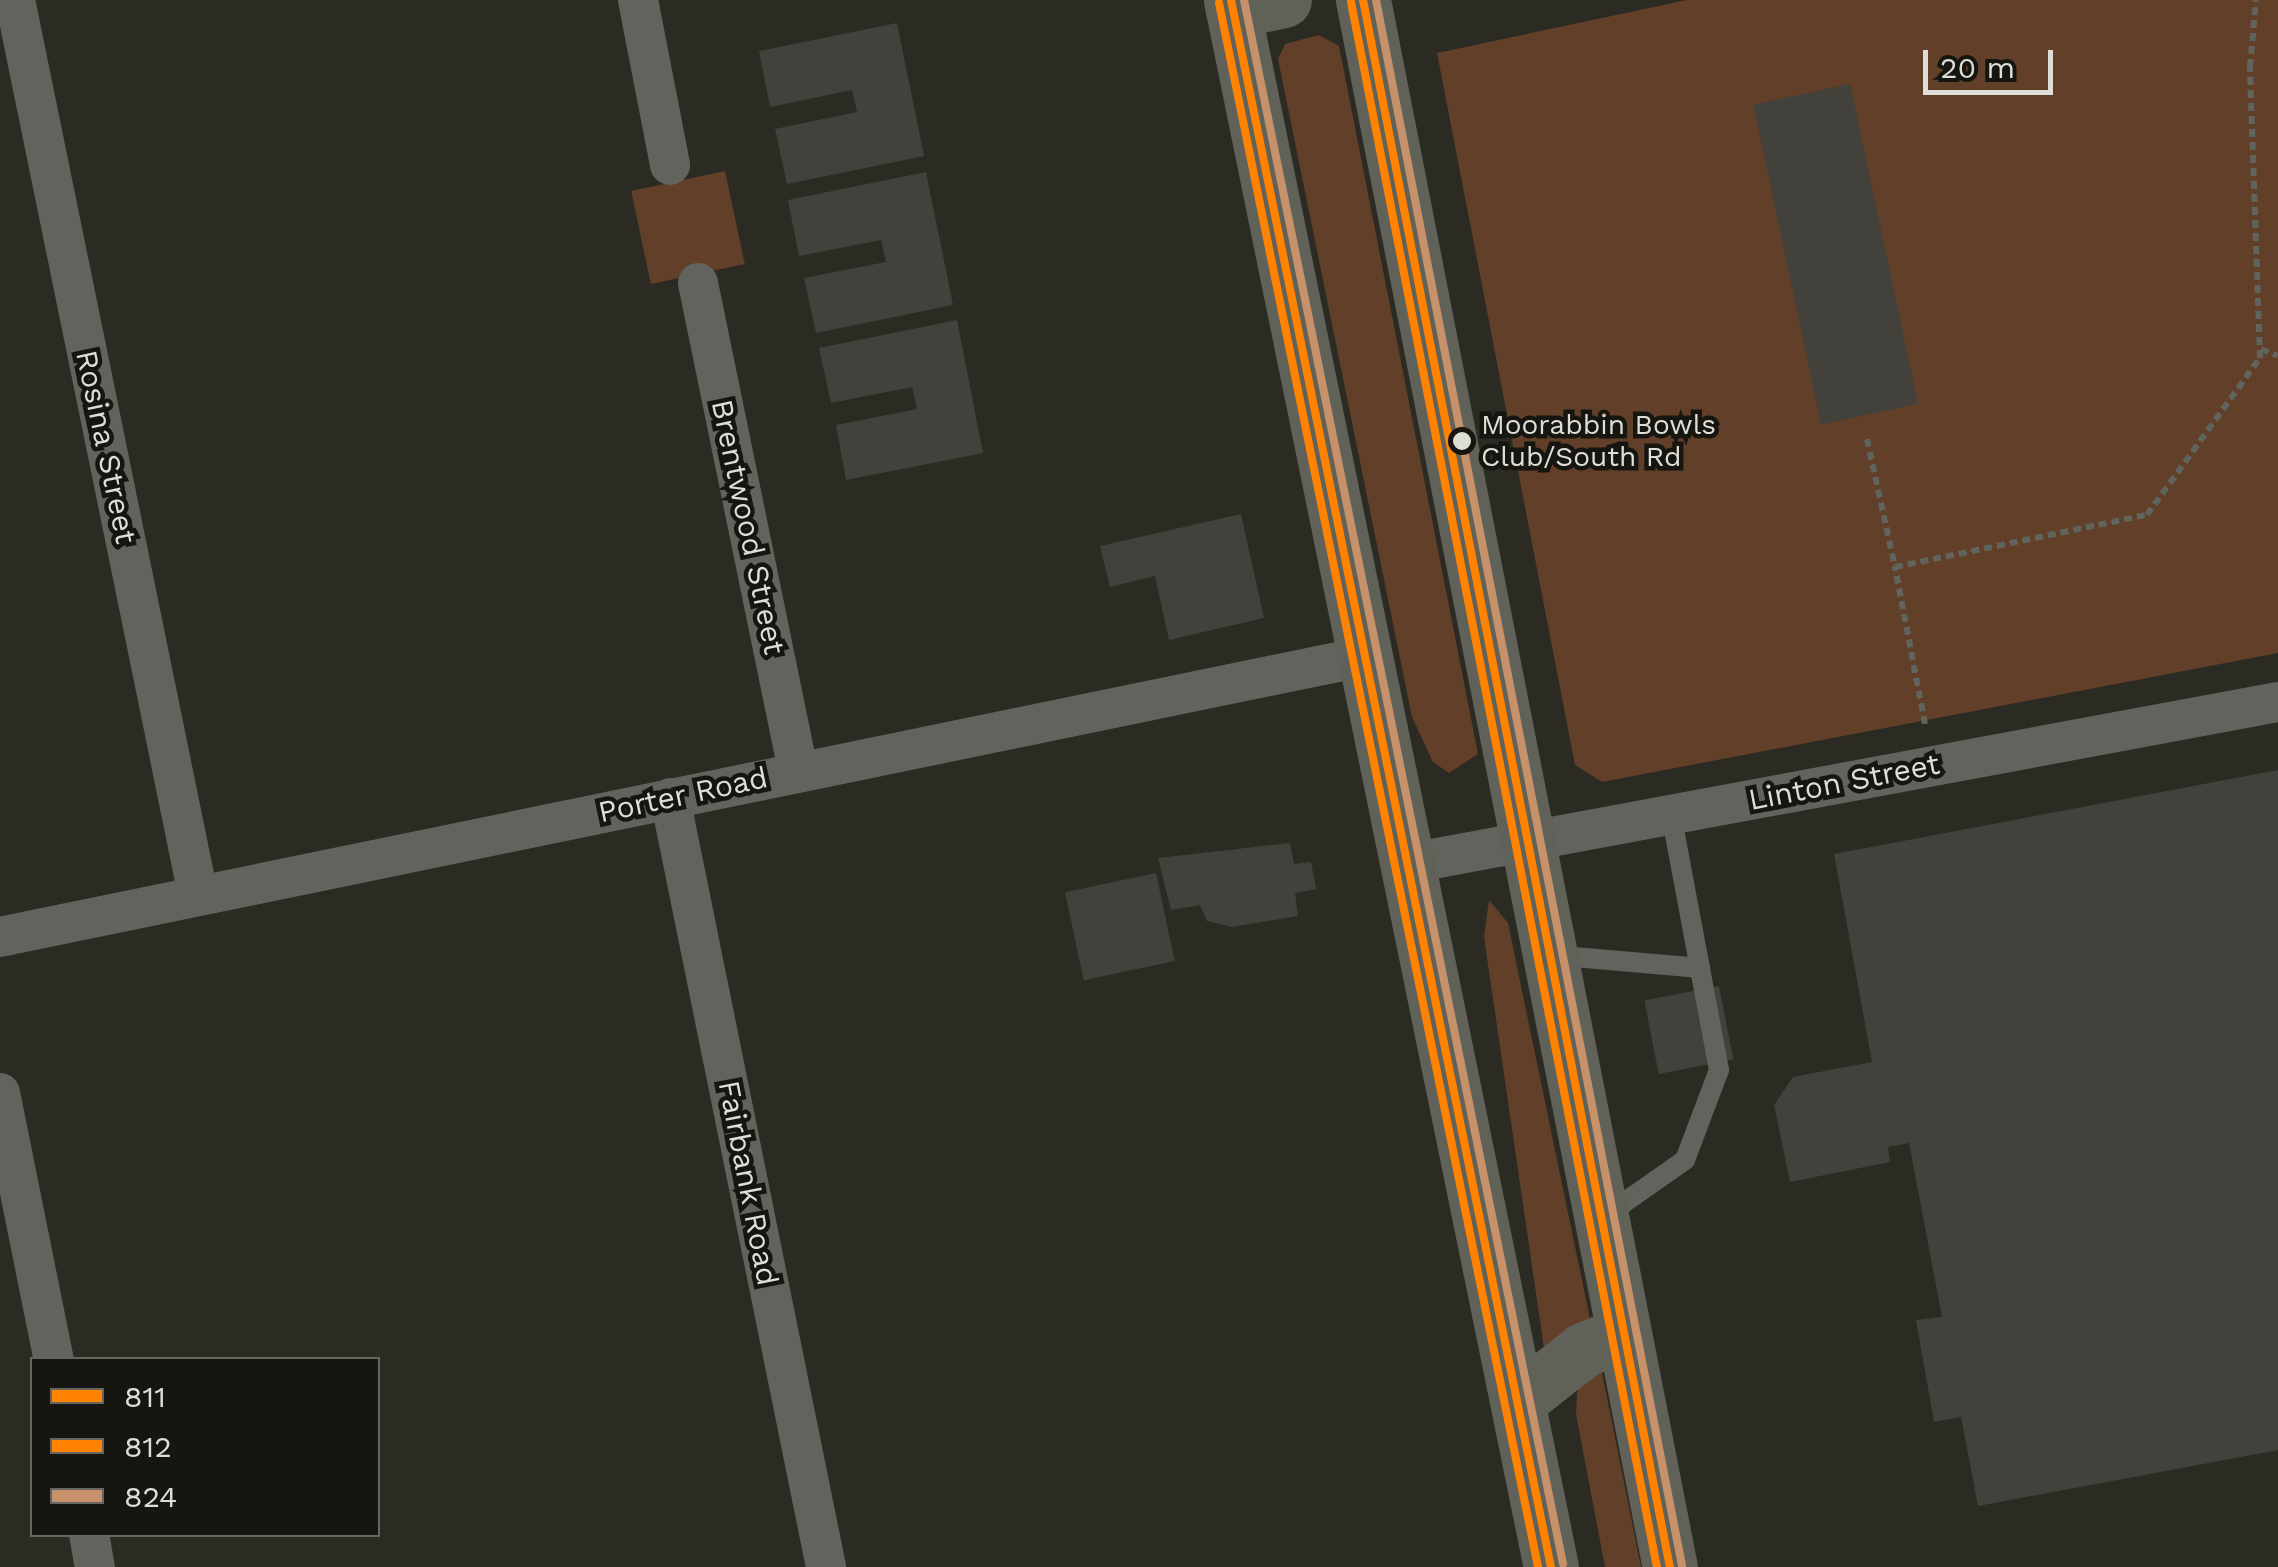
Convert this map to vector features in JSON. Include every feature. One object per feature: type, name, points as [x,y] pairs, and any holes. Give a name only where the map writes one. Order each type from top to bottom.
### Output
[{"type":"highway","points":[[1363,0],[1670,1567]]},
{"type":"highway","points":[[1249,4],[1367,656],[1551,1567]]},
{"type":"highway","points":[[1518,1401],[1583,1350],[1624,1333]]},
{"type":"street","name":"Rosina Street","points":[[14,0],[198,895]]},
{"type":"street","points":[[638,0],[670,165]]},
{"type":"street","name":"Brentwood Street","points":[[698,283],[798,772]]},
{"type":"street","name":"Porter Road","points":[[0,937],[1367,656]]},
{"type":"street","name":"Linton Street","points":[[1410,863],[2278,702]]},
{"type":"street","name":"Fairbank Road","points":[[670,798],[826,1567]]},
{"type":"street","points":[[0,1093],[53,1357]]},
{"type":"lane","points":[[1602,1218],[1685,1160],[1719,1070],[1672,814]]},
{"type":"lane","points":[[1549,954],[1700,968]]},
{"type":"path","points":[[1895,566],[2146,515],[2261,350],[2250,67],[2256,0]]},
{"type":"path","points":[[2261,350],[2278,356]]},
{"type":"path","points":[[1867,439],[1924,724]]},
{"type":"shaded area","points":[[1687,0],[2278,0],[2278,653],[1602,782],[1575,765],[1437,53]]},
{"type":"shaded area","points":[[1319,35],[1339,46],[1478,754],[1449,773],[1433,762],[1412,717],[1278,59],[1285,44]]},
{"type":"shaded area","points":[[725,171],[745,264],[651,284],[631,191]]},
{"type":"shaded area","points":[[1489,900],[1508,923],[1590,1319],[1546,1362],[1484,937]]},
{"type":"shaded area","points":[[1599,1358],[1641,1567],[1605,1567],[1576,1414],[1577,1393],[1590,1361]]},
{"type":"building","points":[[897,23],[924,156],[787,184],[775,129],[857,112],[852,90],[770,107],[759,51]]},
{"type":"building","points":[[1850,84],[1918,404],[1821,424],[1753,105]]},
{"type":"building","points":[[926,172],[953,305],[816,333],[804,278],[886,262],[881,240],[799,256],[788,200]]},
{"type":"building","points":[[957,320],[983,453],[846,480],[836,425],[917,409],[912,387],[831,403],[819,348]]},
{"type":"building","points":[[1241,514],[1264,618],[1169,640],[1155,576],[1110,587],[1100,546]]},
{"type":"building","points":[[2278,770],[2278,1450],[1978,1506],[1961,1417],[1934,1422],[1916,1320],[1942,1317],[1909,1143],[1888,1147],[1890,1162],[1790,1182],[1774,1105],[1793,1077],[1872,1062],[1834,854]]},
{"type":"building","points":[[1290,843],[1294,864],[1311,862],[1316,889],[1295,893],[1298,916],[1232,927],[1207,921],[1200,905],[1171,910],[1158,858]]},
{"type":"building","points":[[1156,873],[1175,961],[1084,980],[1065,892]]},
{"type":"building","points":[[1719,986],[1733,1060],[1659,1074],[1644,1001]]},
{"type":"transit line","name":"811","points":[[1231,0],[1551,1567]]},
{"type":"transit line","name":"824","points":[[1244,0],[1563,1564]]},
{"type":"transit line","name":"811","points":[[1363,0],[1670,1567]]},
{"type":"transit line","name":"824","points":[[1376,0],[1682,1565]]},
{"type":"transit line","name":"812","points":[[1351,2],[1657,1567]]},
{"type":"transit line","name":"812","points":[[1219,3],[1538,1567]]},
{"type":"place","name":"Moorabbin Bowls Club/South Rd","points":[[1462,441]]}]
